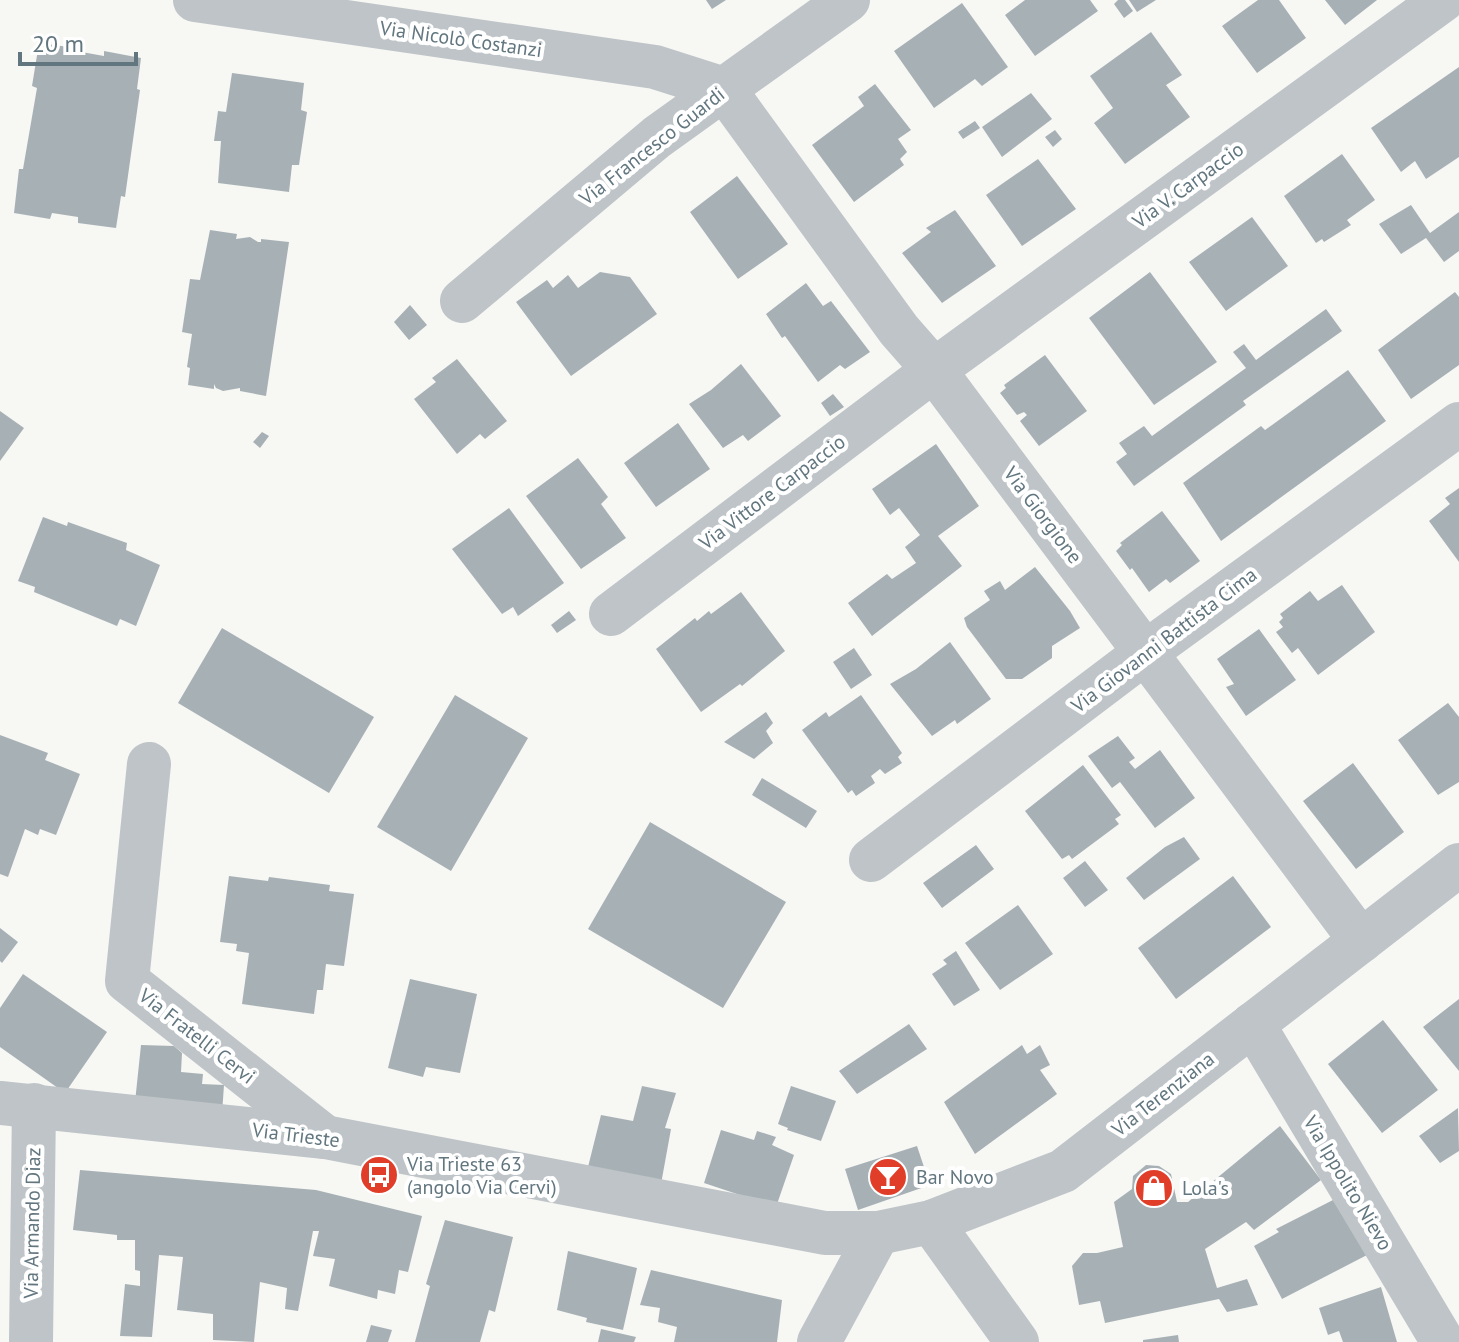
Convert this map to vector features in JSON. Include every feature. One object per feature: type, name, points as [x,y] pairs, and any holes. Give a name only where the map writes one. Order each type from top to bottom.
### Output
[{"type":"street","name":"Via Nicolò Costanzi","points":[[195,0],[655,67],[724,89]]},
{"type":"street","name":"Via Francesco Guardi","points":[[462,301],[657,137],[848,0]]},
{"type":"street","name":"Via V. Carpaccio","points":[[934,370],[1443,0]]},
{"type":"street","name":"Via Giorgione","points":[[724,89],[899,330],[934,370],[1361,941]]},
{"type":"street","name":"Via Vittore Carpaccio","points":[[611,614],[934,370]]},
{"type":"street","name":"Via Giovanni Battista Cima","points":[[871,860],[1146,652],[1459,424]]},
{"type":"street","name":"Via Fratelli Cervi","points":[[149,764],[127,981],[325,1137]]},
{"type":"street","name":"Via Terenziana","points":[[825,1233],[878,1233],[931,1222],[1063,1171],[1459,865]]},
{"type":"street","name":"Via Ippolito Nievo","points":[[1253,1024],[1443,1342]]},
{"type":"street","name":"Via Trieste","points":[[17,1104],[325,1137],[825,1233]]},
{"type":"street","name":"Via Armando Diaz","points":[[17,1104],[31,1342]]},
{"type":"street","points":[[931,1222],[1017,1342]]},
{"type":"street","points":[[819,1342],[878,1233]]},
{"type":"building","points":[[706,0],[726,0],[712,9]]},
{"type":"building","points":[[1025,0],[1090,0],[1098,11],[1035,56],[1005,15]]},
{"type":"building","points":[[1125,0],[1133,11],[1124,18],[1114,4]]},
{"type":"building","points":[[1129,0],[1156,0],[1137,12]]},
{"type":"building","points":[[1258,0],[1279,0],[1306,38],[1257,73],[1222,26]]},
{"type":"building","points":[[1325,0],[1377,0],[1345,25]]},
{"type":"building","points":[[962,3],[1008,67],[982,86],[975,79],[934,108],[894,51]]},
{"type":"building","points":[[1151,32],[1182,75],[1166,85],[1190,117],[1125,164],[1094,123],[1113,108],[1090,76]]},
{"type":"building","points":[[39,43],[104,56],[104,51],[141,58],[137,89],[140,90],[125,197],[121,196],[116,228],[78,223],[78,217],[52,213],[50,219],[14,213],[19,169],[23,169],[37,88],[32,86]]},
{"type":"building","points":[[1459,67],[1459,157],[1426,179],[1415,161],[1401,172],[1371,128]]},
{"type":"building","points":[[232,73],[304,83],[301,110],[307,112],[299,165],[292,165],[289,192],[218,183],[221,141],[214,141],[218,111],[226,112]]},
{"type":"building","points":[[875,84],[911,130],[898,139],[907,152],[900,159],[904,165],[854,202],[812,145],[864,106],[858,97]]},
{"type":"building","points":[[1031,93],[1052,119],[1002,157],[982,127]]},
{"type":"building","points":[[975,121],[980,128],[963,139],[958,132]]},
{"type":"building","points":[[1055,130],[1062,139],[1053,147],[1045,137]]},
{"type":"building","points":[[1342,154],[1375,200],[1347,220],[1351,225],[1324,242],[1322,239],[1316,243],[1284,196]]},
{"type":"building","points":[[1038,159],[1076,209],[1022,246],[986,195]]},
{"type":"building","points":[[737,176],[788,244],[738,279],[690,212]]},
{"type":"building","points":[[1411,205],[1430,233],[1459,212],[1459,251],[1444,262],[1426,238],[1401,254],[1379,224]]},
{"type":"building","points":[[955,210],[996,266],[942,303],[902,253],[931,232],[926,228]]},
{"type":"building","points":[[1252,217],[1288,266],[1226,311],[1189,262]]},
{"type":"building","points":[[210,230],[237,234],[236,239],[250,237],[258,242],[261,239],[289,242],[266,396],[240,391],[240,388],[223,391],[214,384],[214,389],[188,385],[190,368],[187,367],[192,334],[182,332],[190,279],[200,280]]},
{"type":"building","points":[[600,272],[630,277],[657,314],[571,376],[516,302],[547,280],[553,288],[568,275],[578,288]]},
{"type":"building","points":[[1150,272],[1217,362],[1154,405],[1089,318]]},
{"type":"building","points":[[806,283],[823,306],[831,301],[870,352],[845,369],[840,365],[818,382],[766,314]]},
{"type":"building","points":[[1455,292],[1459,297],[1459,365],[1411,399],[1378,350]]},
{"type":"building","points":[[410,305],[427,325],[409,340],[394,322]]},
{"type":"building","points":[[1326,309],[1342,331],[1243,401],[1246,405],[1134,486],[1116,462],[1127,454],[1119,443],[1144,426],[1152,436],[1246,368],[1233,352],[1244,344],[1256,360]]},
{"type":"building","points":[[1045,355],[1087,411],[1039,446],[1020,421],[1027,415],[1024,412],[1017,415],[1000,393],[1006,388],[1004,385]]},
{"type":"building","points":[[457,359],[507,421],[485,439],[480,434],[457,454],[414,399],[436,382],[432,378]]},
{"type":"building","points":[[741,364],[781,416],[748,441],[743,435],[723,448],[689,404]]},
{"type":"building","points":[[1348,370],[1386,421],[1221,541],[1183,483],[1261,426],[1265,430]]},
{"type":"building","points":[[833,394],[844,407],[830,416],[821,403]]},
{"type":"building","points":[[0,411],[24,428],[0,461]]},
{"type":"building","points":[[678,423],[710,469],[656,507],[624,463]]},
{"type":"building","points":[[262,432],[269,436],[260,448],[253,442]]},
{"type":"building","points":[[936,444],[979,506],[938,536],[962,566],[872,636],[848,603],[887,574],[892,579],[916,563],[905,547],[920,535],[899,508],[890,515],[872,489]]},
{"type":"building","points":[[578,458],[608,497],[601,504],[626,538],[581,569],[526,496]]},
{"type":"building","points":[[1459,488],[1459,562],[1429,521],[1450,504],[1445,498]]},
{"type":"building","points":[[509,508],[564,583],[518,616],[513,607],[502,614],[452,549]]},
{"type":"building","points":[[1162,511],[1200,561],[1170,583],[1166,579],[1149,592],[1116,551],[1122,545],[1120,543]]},
{"type":"building","points":[[43,517],[67,526],[68,522],[127,543],[126,550],[160,565],[136,626],[120,619],[117,626],[34,592],[35,587],[18,581]]},
{"type":"building","points":[[1035,567],[1080,628],[1052,646],[1052,658],[1022,679],[1006,679],[967,627],[964,618],[990,600],[984,591],[1000,581],[1005,590]]},
{"type":"building","points":[[1342,585],[1375,632],[1318,675],[1298,648],[1292,653],[1276,632],[1283,627],[1279,622],[1283,618],[1280,614],[1310,591],[1318,601]]},
{"type":"building","points":[[741,592],[785,651],[742,686],[740,684],[701,712],[656,649],[695,618],[697,621],[709,611],[711,614]]},
{"type":"building","points":[[569,611],[576,620],[557,633],[551,625]]},
{"type":"building","points":[[222,628],[374,717],[329,793],[178,703]]},
{"type":"building","points":[[1259,629],[1296,680],[1246,716],[1226,687],[1234,684],[1217,659]]},
{"type":"building","points":[[950,642],[991,699],[957,724],[955,720],[932,736],[890,684],[916,669]]},
{"type":"building","points":[[854,648],[872,675],[851,689],[833,662]]},
{"type":"building","points":[[455,695],[528,738],[451,871],[377,827]]},
{"type":"building","points":[[861,695],[902,753],[898,757],[902,763],[885,774],[880,769],[871,776],[875,783],[856,796],[852,790],[848,793],[802,730],[826,712],[829,717]]},
{"type":"building","points":[[1448,703],[1459,717],[1459,782],[1438,795],[1398,740]]},
{"type":"building","points":[[766,712],[773,723],[766,731],[773,743],[754,759],[724,742]]},
{"type":"building","points":[[0,735],[48,753],[45,760],[80,774],[56,835],[40,829],[38,835],[25,829],[8,877],[0,874]]},
{"type":"building","points":[[1118,736],[1135,758],[1129,762],[1135,769],[1160,750],[1195,798],[1155,828],[1120,782],[1112,788],[1088,756]]},
{"type":"building","points":[[1353,763],[1404,832],[1356,869],[1303,801]]},
{"type":"building","points":[[1083,765],[1121,815],[1115,819],[1119,824],[1072,859],[1069,855],[1062,859],[1025,811]]},
{"type":"building","points":[[762,778],[817,811],[806,828],[752,795]]},
{"type":"building","points":[[650,822],[786,902],[723,1008],[588,929]]},
{"type":"building","points":[[1184,837],[1200,859],[1144,900],[1126,878],[1165,847]]},
{"type":"building","points":[[976,845],[994,869],[942,908],[923,883]]},
{"type":"building","points":[[1085,861],[1108,890],[1085,907],[1063,878]]},
{"type":"building","points":[[229,876],[268,881],[269,877],[330,885],[329,891],[354,894],[344,966],[326,964],[323,990],[317,990],[314,1014],[242,1004],[249,953],[236,951],[237,944],[220,942]]},
{"type":"building","points":[[1233,876],[1271,927],[1176,999],[1138,948]]},
{"type":"building","points":[[1018,905],[1053,954],[1000,990],[965,943]]},
{"type":"building","points":[[0,928],[18,942],[2,963],[0,961]]},
{"type":"building","points":[[956,951],[980,990],[954,1006],[932,974],[947,964],[943,960]]},
{"type":"building","points":[[23,974],[107,1032],[65,1093],[0,1047],[0,1008]]},
{"type":"building","points":[[410,979],[477,994],[460,1073],[426,1067],[423,1077],[388,1068]]},
{"type":"building","points":[[1459,999],[1459,1071],[1423,1027]]},
{"type":"building","points":[[1383,1020],[1438,1090],[1382,1133],[1328,1064]]},
{"type":"building","points":[[909,1024],[927,1049],[857,1094],[839,1071]]},
{"type":"building","points":[[141,1045],[174,1046],[182,1053],[181,1072],[203,1074],[202,1084],[224,1085],[222,1114],[135,1102]]},
{"type":"building","points":[[1022,1045],[1027,1054],[1040,1045],[1050,1065],[1040,1070],[1057,1094],[975,1154],[944,1102]]},
{"type":"building","points":[[642,1086],[676,1093],[665,1128],[671,1129],[661,1184],[588,1167],[601,1115],[633,1121]]},
{"type":"building","points":[[791,1086],[836,1101],[821,1141],[778,1124]]},
{"type":"building","points":[[1458,1108],[1459,1151],[1440,1163],[1419,1136]]},
{"type":"building","points":[[1280,1126],[1321,1180],[1254,1230],[1246,1222],[1205,1249],[1217,1288],[1247,1279],[1258,1305],[1227,1312],[1219,1299],[1105,1323],[1100,1301],[1079,1305],[1072,1266],[1083,1253],[1123,1247],[1114,1202],[1132,1189],[1133,1176],[1146,1165],[1159,1166],[1171,1174],[1177,1202],[1188,1202]]},
{"type":"building","points":[[721,1130],[754,1140],[757,1131],[776,1137],[772,1145],[794,1155],[776,1207],[704,1183]]},
{"type":"building","name":"Bar Novo","points":[[917,1146],[930,1185],[858,1210],[845,1169]]},
{"type":"building","points":[[80,1170],[316,1190],[422,1216],[408,1272],[399,1270],[395,1294],[378,1290],[377,1299],[329,1286],[335,1259],[313,1256],[319,1231],[313,1231],[298,1311],[285,1309],[287,1288],[260,1282],[254,1342],[213,1340],[213,1314],[177,1310],[183,1257],[159,1255],[152,1337],[120,1336],[125,1284],[140,1286],[140,1271],[135,1270],[135,1240],[117,1240],[117,1235],[73,1230]]},
{"type":"building","points":[[1333,1200],[1367,1255],[1282,1299],[1254,1246],[1279,1232],[1276,1229]]},
{"type":"building","points":[[445,1220],[513,1237],[495,1312],[489,1310],[480,1342],[415,1342],[430,1286],[426,1284]]},
{"type":"building","points":[[568,1251],[637,1268],[623,1330],[586,1322],[587,1318],[557,1310]]},
{"type":"building","points":[[651,1270],[782,1300],[777,1342],[674,1342],[677,1327],[658,1322],[660,1308],[640,1305]]},
{"type":"building","points":[[1381,1287],[1397,1342],[1343,1342],[1339,1331],[1328,1335],[1319,1308]]},
{"type":"building","points":[[371,1325],[392,1330],[388,1342],[366,1342]]},
{"type":"building","points":[[601,1329],[636,1337],[634,1342],[598,1342]]},
{"type":"building","points":[[1178,1335],[1179,1342],[1143,1342],[1143,1340]]},
{"type":"place","name":"Via Trieste 63 (angolo Via Cervi)","points":[[379,1175]]},
{"type":"place","name":"Bar Novo","points":[[888,1177]]},
{"type":"place","name":"Lola's","points":[[1154,1188]]}]
